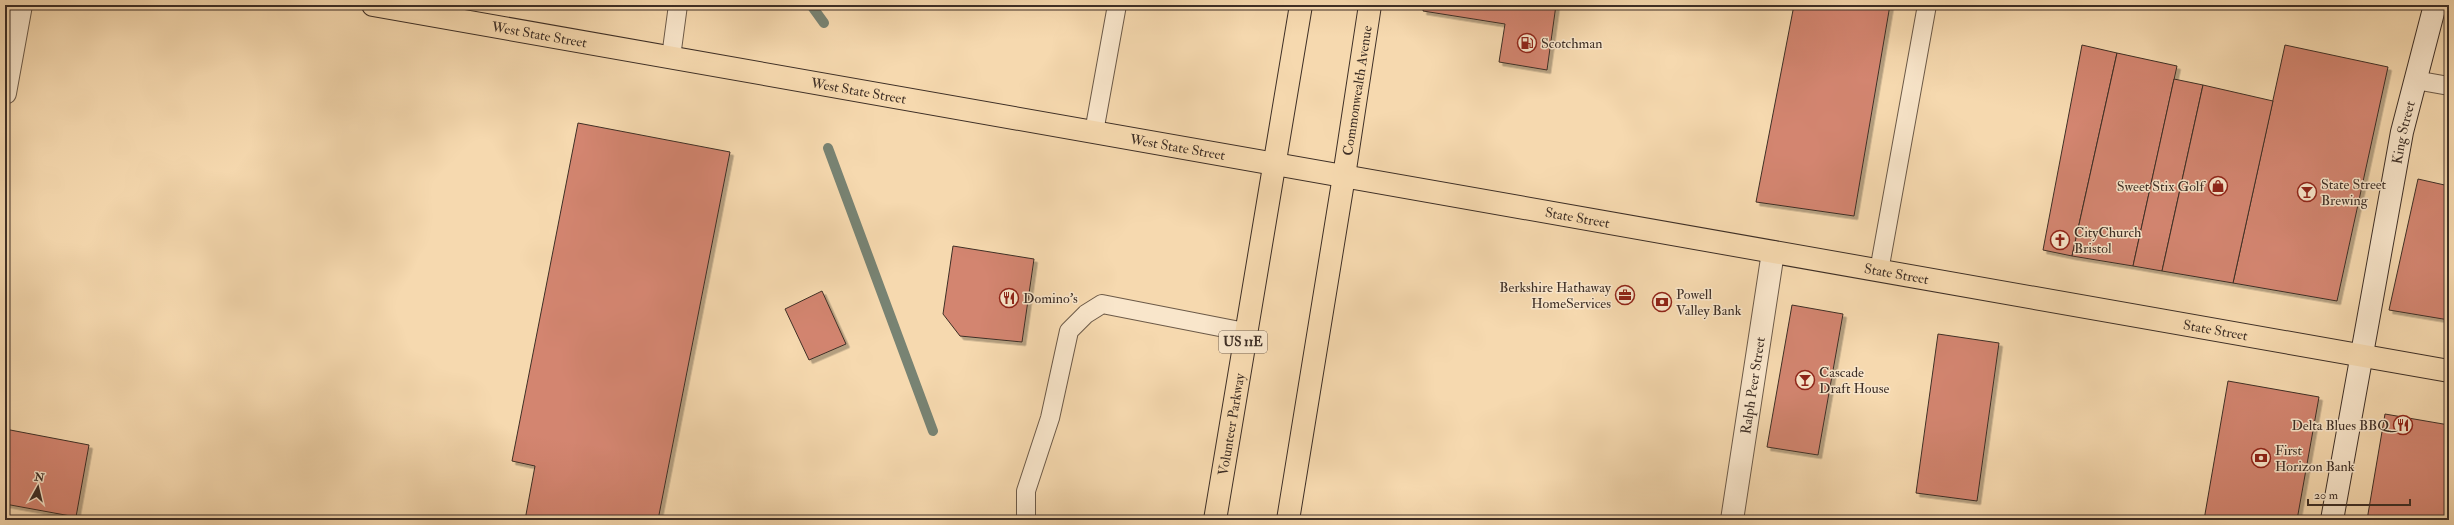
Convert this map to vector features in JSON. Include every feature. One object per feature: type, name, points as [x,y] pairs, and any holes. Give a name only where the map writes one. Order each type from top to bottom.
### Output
[{"type":"main road","name":"West State Street","points":[[373,5],[1344,176]]},
{"type":"main road","name":"US 11E","points":[[1275,164],[1301,5]]},
{"type":"main road","name":"Commonwealth Avenue","points":[[1344,176],[1370,5]]},
{"type":"main road","name":"Volunteer Parkway","points":[[1214,520],[1275,164]]},
{"type":"main road","name":"State Street","points":[[1344,176],[2449,371]]},
{"type":"main road","points":[[1288,520],[1344,176]]},
{"type":"street","points":[[5,93],[21,5]]},
{"type":"street","name":"King Street","points":[[2332,520],[2360,356],[2400,139],[2435,5]]},
{"type":"street","name":"Ralph Peer Street","points":[[1732,520],[1773,252]]},
{"type":"lane","points":[[671,57],[678,5]]},
{"type":"lane","points":[[1094,132],[1117,5]]},
{"type":"lane","points":[[1879,271],[1927,5]]},
{"type":"lane","points":[[2415,80],[2449,86]]},
{"type":"lane","points":[[1026,520],[1026,491],[1050,418],[1069,331],[1086,314],[1102,304],[1245,332]]},
{"type":"building","name":"Scotchman","points":[[1424,5],[1556,5],[1547,70],[1499,62],[1505,24],[1423,11]]},
{"type":"building","points":[[1794,5],[1890,5],[1854,216],[1756,202]]},
{"type":"building","points":[[2082,45],[2117,53],[2072,256],[2043,250]]},
{"type":"building","name":"State Street Brewing","points":[[2285,45],[2388,67],[2337,301],[2233,283]]},
{"type":"building","points":[[2117,53],[2177,66],[2133,266],[2072,256]]},
{"type":"building","points":[[2174,79],[2203,85],[2162,271],[2133,266]]},
{"type":"building","name":"Sweet Stix Golf","points":[[2203,85],[2273,101],[2233,283],[2162,271]]},
{"type":"building","points":[[578,123],[730,152],[658,520],[525,520],[535,466],[512,461]]},
{"type":"building","points":[[2418,179],[2449,186],[2449,320],[2389,310]]},
{"type":"building","points":[[953,246],[1034,259],[1022,342],[960,336],[943,314]]},
{"type":"building","points":[[822,291],[846,344],[809,360],[785,309]]},
{"type":"building","name":"Cascade Draft House","points":[[1792,305],[1843,314],[1818,455],[1767,447]]},
{"type":"building","points":[[1938,334],[1999,343],[1977,501],[1916,493]]},
{"type":"building","name":"First Horizon Bank","points":[[2228,381],[2319,397],[2297,520],[2204,520]]},
{"type":"building","points":[[2385,414],[2449,425],[2449,520],[2367,520]]},
{"type":"building","points":[[5,429],[89,445],[76,517],[5,504]]},
{"type":"waterway","points":[[811,5],[824,23]]},
{"type":"waterway","points":[[828,148],[933,431]]},
{"type":"place","name":"Scotchman","points":[[1527,43]]},
{"type":"place","name":"Sweet Stix Golf","points":[[2218,186]]},
{"type":"place","name":"State Street Brewing","points":[[2307,192]]},
{"type":"place","name":"CityChurch Bristol","points":[[2060,240]]},
{"type":"place","name":"Berkshire Hathaway HomeServices","points":[[1625,295]]},
{"type":"place","name":"Domino's","points":[[1009,298]]},
{"type":"place","name":"Powell Valley Bank","points":[[1662,302]]},
{"type":"place","name":"Cascade Draft House","points":[[1805,380]]},
{"type":"place","name":"Delta Blues BBQ","points":[[2403,425]]},
{"type":"place","name":"First Horizon Bank","points":[[2261,458]]}]
